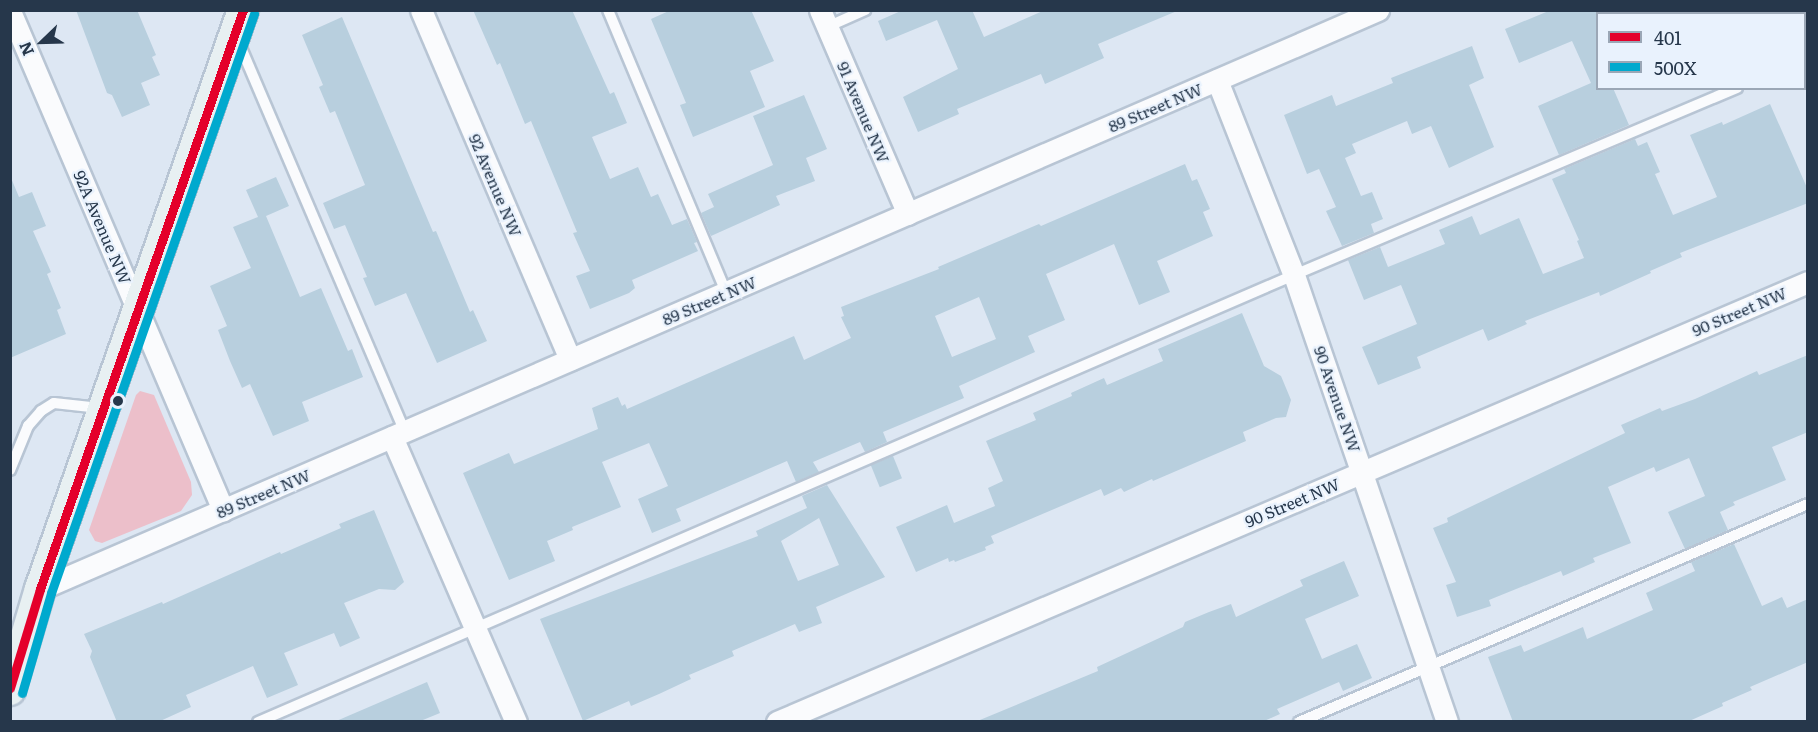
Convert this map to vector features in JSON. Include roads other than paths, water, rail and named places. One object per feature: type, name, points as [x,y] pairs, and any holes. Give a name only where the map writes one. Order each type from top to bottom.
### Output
[{"type":"main road","points":[[10,690],[40,589],[239,22]]},
{"type":"street","name":"92 Avenue NW","points":[[421,10],[570,360]]},
{"type":"street","name":"89 Street NW","points":[[40,589],[1378,10]]},
{"type":"street","name":"92A Avenue NW","points":[[10,11],[223,510]]},
{"type":"street","name":"91 Avenue NW","points":[[823,19],[908,214]]},
{"type":"street","name":"90 Avenue NW","points":[[1217,80],[1294,274],[1447,722]]},
{"type":"street","name":"90 Street NW","points":[[777,722],[1808,282]]},
{"type":"street","points":[[398,434],[475,628],[516,722]]},
{"type":"lane","points":[[608,10],[726,292]]},
{"type":"lane","points":[[823,19],[865,10]]},
{"type":"lane","points":[[239,22],[398,434]]},
{"type":"lane","points":[[258,722],[1294,274],[1732,90]]},
{"type":"lane","points":[[10,470],[28,426],[41,411],[54,403],[103,408]]},
{"type":"lane","points":[[1299,722],[1808,504]]}]
